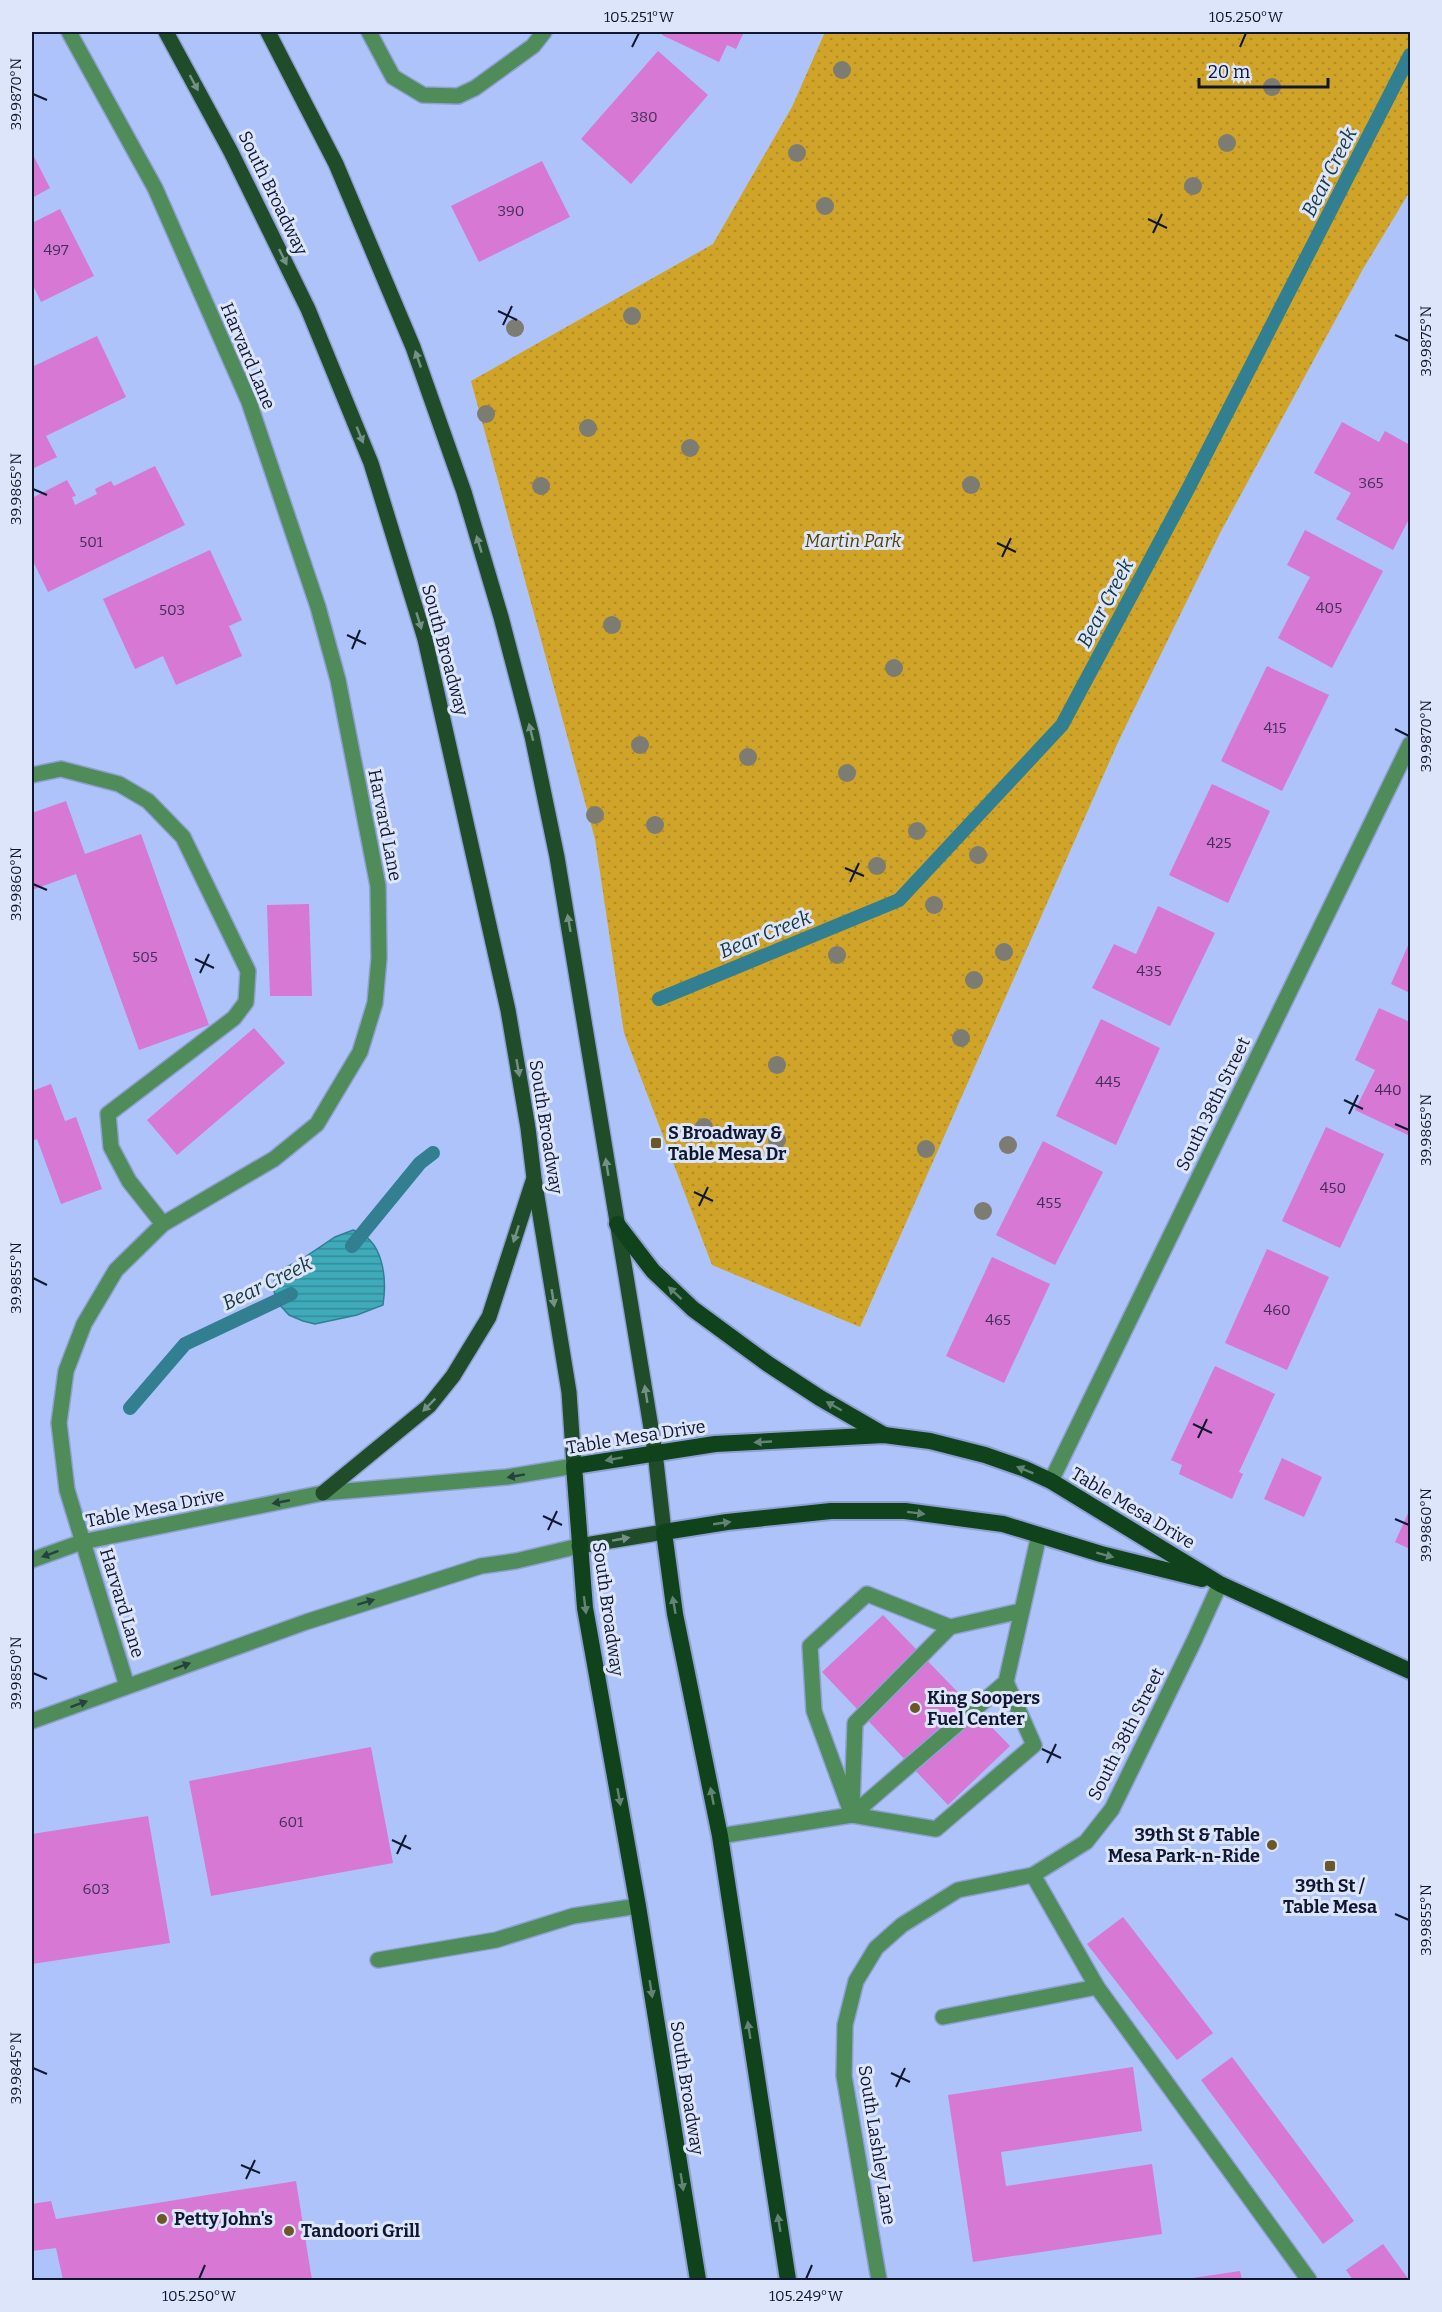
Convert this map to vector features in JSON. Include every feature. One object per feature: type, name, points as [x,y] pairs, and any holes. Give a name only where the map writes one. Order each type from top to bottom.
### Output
[{"type":"highway","points":[[616,1224],[653,1271],[693,1309],[802,1387],[884,1435]]},
{"type":"highway","name":"Table Mesa Drive","points":[[574,1466],[715,1444],[884,1435],[930,1441],[985,1455],[1051,1481],[1220,1584],[1410,1671]]},
{"type":"highway","name":"South Broadway","points":[[574,1466],[585,1608],[638,1906],[698,2280]]},
{"type":"highway","name":"Table Mesa Drive","points":[[664,1532],[727,1522],[831,1511],[905,1511],[1003,1524],[1101,1554],[1220,1584]]},
{"type":"highway","points":[[664,1532],[671,1592],[720,1836],[788,2280]]},
{"type":"main road","name":"South Broadway","points":[[166,32],[231,152],[308,309],[371,463],[425,639],[507,1010],[528,1128],[569,1392],[574,1466]]},
{"type":"main road","points":[[268,32],[336,164],[413,347],[464,492],[501,617],[532,736],[557,857],[655,1452],[664,1532]]},
{"type":"main road","points":[[323,1493],[429,1406],[453,1376],[489,1317],[534,1178]]},
{"type":"main road","name":"Table Mesa Drive","points":[[579,1546],[664,1532]]},
{"type":"street","name":"Harvard Lane","points":[[69,32],[155,188],[249,402],[318,607],[338,680],[378,886],[379,958],[375,1003],[360,1052],[317,1124],[274,1159],[163,1224],[116,1270],[84,1324],[66,1371],[59,1423],[68,1490],[127,1686]]},
{"type":"street","points":[[369,32],[393,77],[423,95],[458,96],[475,88],[533,46],[544,32]]},
{"type":"street","name":"South 38th Street","points":[[1051,1481],[1410,744]]},
{"type":"street","points":[[32,775],[61,770],[119,784],[148,801],[183,837],[248,971],[246,1002],[234,1018],[108,1114],[111,1147],[129,1181],[163,1224]]},
{"type":"street","name":"Table Mesa Drive","points":[[32,1560],[82,1542],[323,1493],[507,1477],[574,1466]]},
{"type":"street","points":[[852,1815],[1006,1682],[1039,1535]]},
{"type":"street","name":"Table Mesa Drive","points":[[32,1721],[306,1622],[481,1566],[516,1561],[579,1546]]},
{"type":"street","name":"South 38th Street","points":[[902,1925],[958,1890],[1033,1875],[1086,1842],[1112,1809],[1220,1584]]},
{"type":"street","points":[[852,1815],[814,1710],[810,1646],[867,1594],[950,1627]]},
{"type":"street","points":[[852,1815],[855,1723],[950,1627],[1022,1611]]},
{"type":"street","points":[[720,1836],[852,1815],[936,1829],[1034,1745],[1006,1682]]},
{"type":"street","points":[[1033,1875],[1097,1987],[1309,2280]]},
{"type":"street","points":[[378,1960],[496,1940],[573,1916],[638,1906]]},
{"type":"street","name":"South Lashley Lane","points":[[879,2280],[844,2076],[844,2025],[856,1981],[876,1948],[902,1925]]},
{"type":"street","points":[[943,2018],[1097,1987]]},
{"type":"green space","name":"Martin Park","points":[[825,32],[1410,32],[1410,191],[1363,269],[1220,533],[1119,740],[860,1327],[712,1265],[624,1033],[595,839],[471,381],[713,244],[792,107]]},
{"type":"shaded area","points":[[353,1230],[371,1242],[381,1261],[384,1284],[383,1305],[357,1315],[315,1324],[289,1315],[276,1301],[273,1285],[277,1272],[335,1237]]},
{"type":"building","points":[[663,32],[744,32],[736,49],[727,45],[719,62],[662,35]]},
{"type":"building","points":[[658,51],[708,95],[631,184],[581,139]]},
{"type":"building","points":[[32,153],[50,188],[32,198]]},
{"type":"building","points":[[542,161],[570,217],[479,262],[451,206]]},
{"type":"building","points":[[60,209],[94,276],[41,302],[32,283],[32,223]]},
{"type":"building","points":[[97,336],[126,397],[46,436],[57,457],[32,469],[32,367]]},
{"type":"building","points":[[1342,422],[1379,442],[1385,431],[1410,445],[1410,517],[1393,550],[1336,519],[1351,493],[1314,473]]},
{"type":"building","points":[[155,466],[185,525],[48,592],[32,559],[32,498],[67,480],[76,496],[72,497],[75,505],[97,494],[95,489],[111,481],[114,486]]},
{"type":"building","points":[[1305,530],[1383,571],[1332,668],[1278,638],[1310,577],[1287,565]]},
{"type":"building","points":[[210,550],[242,620],[229,626],[242,656],[176,685],[163,656],[135,669],[103,599]]},
{"type":"building","points":[[1267,666],[1329,695],[1282,791],[1221,761]]},
{"type":"building","points":[[1212,784],[1270,811],[1228,903],[1169,875]]},
{"type":"building","points":[[66,801],[85,854],[141,834],[209,1025],[139,1050],[76,874],[32,890],[32,813]]},
{"type":"building","points":[[309,904],[312,996],[270,996],[267,905]]},
{"type":"building","points":[[1158,906],[1215,933],[1170,1026],[1092,988],[1114,944],[1136,954]]},
{"type":"building","points":[[1410,941],[1410,993],[1391,984]]},
{"type":"building","points":[[1379,1008],[1410,1022],[1410,1136],[1355,1110],[1375,1070],[1355,1060]]},
{"type":"building","points":[[1101,1019],[1160,1048],[1116,1145],[1056,1116]]},
{"type":"building","points":[[254,1028],[285,1063],[177,1155],[147,1120]]},
{"type":"building","points":[[51,1084],[65,1121],[76,1117],[102,1189],[61,1204],[37,1139],[32,1141],[32,1091]]},
{"type":"building","points":[[1326,1127],[1384,1154],[1340,1248],[1282,1221]]},
{"type":"building","points":[[1043,1141],[1103,1172],[1055,1265],[996,1235]]},
{"type":"building","points":[[1267,1249],[1329,1277],[1287,1370],[1225,1343]]},
{"type":"building","points":[[992,1257],[1050,1284],[1004,1383],[946,1356]]},
{"type":"building","points":[[1215,1366],[1275,1394],[1239,1472],[1243,1474],[1232,1499],[1179,1474],[1182,1465],[1171,1460]]},
{"type":"building","points":[[1282,1458],[1322,1477],[1304,1517],[1264,1499]]},
{"type":"building","points":[[1410,1509],[1410,1549],[1395,1542]]},
{"type":"building","points":[[883,1615],[1010,1746],[948,1805],[822,1672]]},
{"type":"building","points":[[371,1747],[393,1863],[211,1896],[189,1781]]},
{"type":"building","points":[[148,1816],[170,1943],[32,1964],[32,1834]]},
{"type":"building","points":[[1123,1917],[1213,2033],[1177,2060],[1087,1944]]},
{"type":"building","points":[[1232,2057],[1354,2221],[1323,2244],[1201,2080]]},
{"type":"building","points":[[1133,2067],[1142,2131],[1001,2152],[1006,2186],[1152,2164],[1162,2234],[973,2262],[948,2095]]},
{"type":"building","points":[[296,2181],[312,2280],[63,2280],[56,2248],[32,2251],[32,2204],[51,2201],[56,2219]]},
{"type":"building","points":[[1383,2244],[1409,2280],[1353,2280],[1346,2270]]},
{"type":"building","points":[[1240,2271],[1242,2280],[1186,2280],[1186,2279]]},
{"type":"waterway","name":"Bear Creek","points":[[659,999],[899,900],[1062,725],[1188,489],[1410,55]]},
{"type":"waterway","name":"Bear Creek","points":[[352,1246],[420,1163],[433,1153]]},
{"type":"waterway","name":"Bear Creek","points":[[130,1408],[185,1344],[291,1294]]},
{"type":"place","name":"S Broadway & Table Mesa Dr","points":[[656,1143]]},
{"type":"place","name":"King Soopers Fuel Center","points":[[915,1708]]},
{"type":"place","name":"39th St & Table Mesa Park-n-Ride","points":[[1272,1845]]},
{"type":"place","name":"39th St / Table Mesa","points":[[1330,1866]]},
{"type":"place","name":"Petty John's","points":[[162,2219]]},
{"type":"place","name":"Tandoori Grill","points":[[289,2231]]}]
